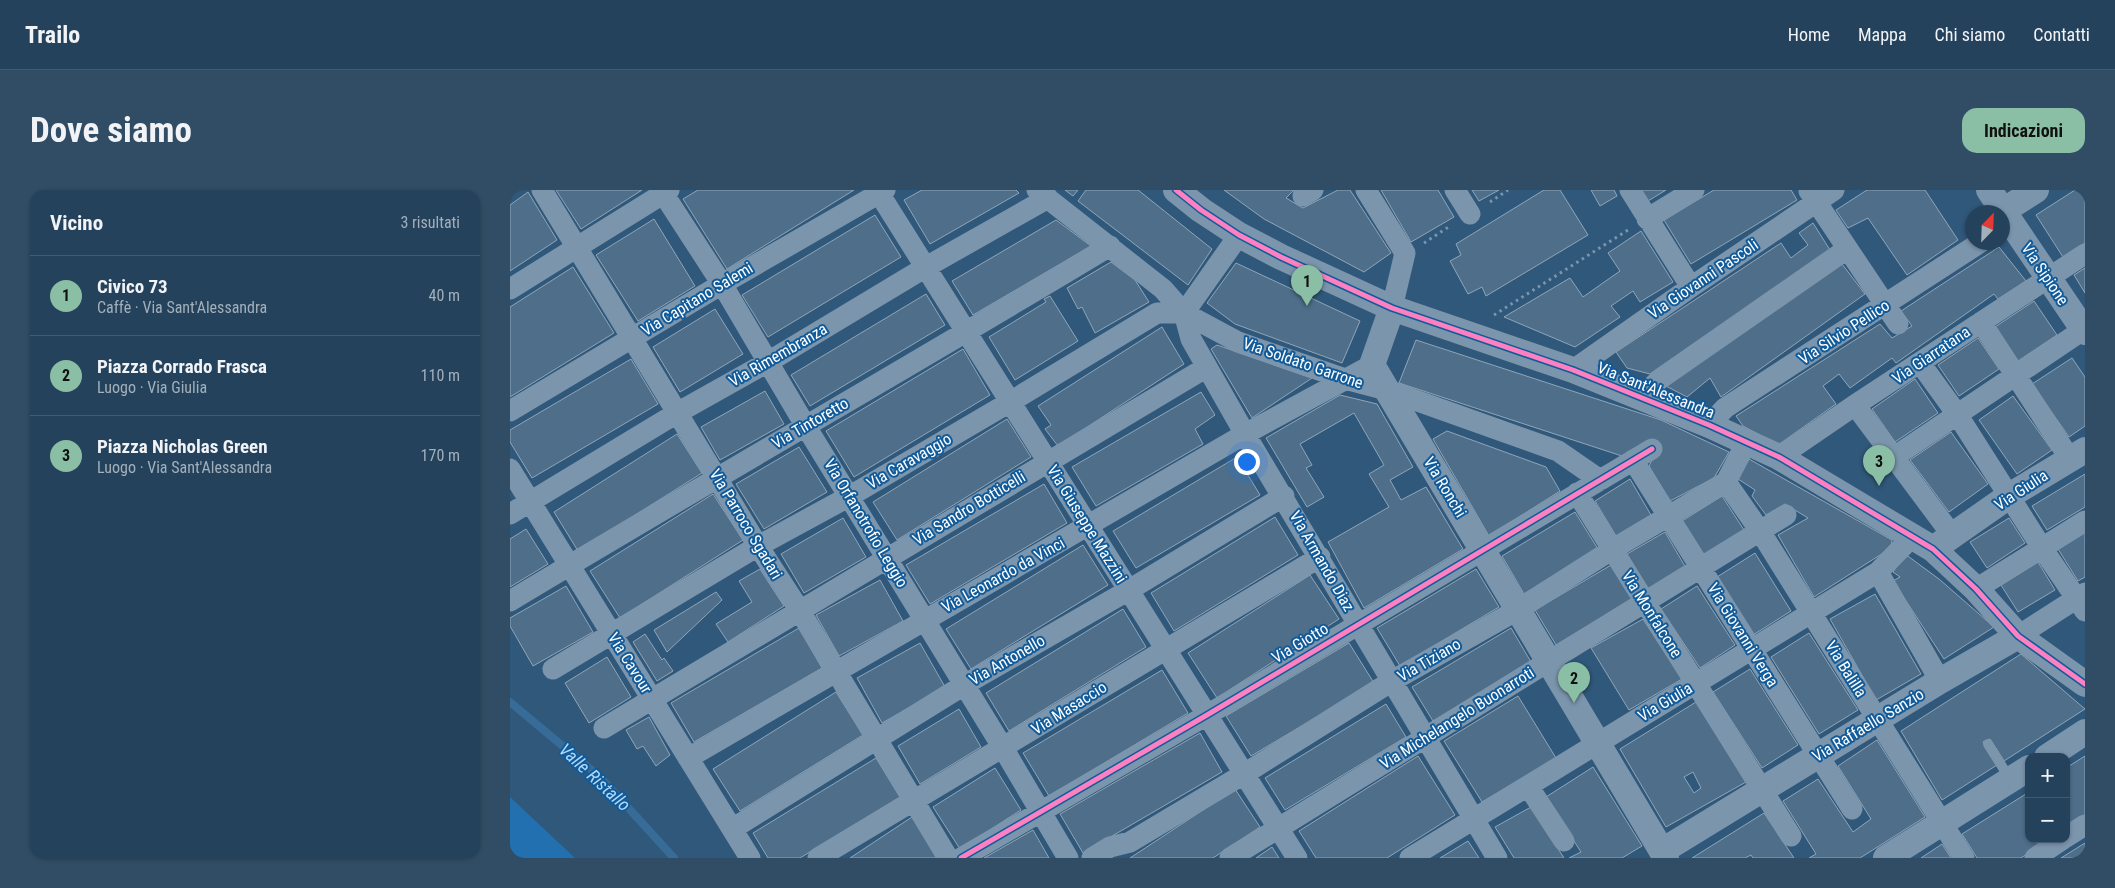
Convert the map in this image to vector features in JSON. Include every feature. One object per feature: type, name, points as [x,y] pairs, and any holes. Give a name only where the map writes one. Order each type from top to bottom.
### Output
[{"type":"street","name":"Via Parroco Sgadari","points":[[542,190],[758,546],[800,611],[948,858]]},
{"type":"street","name":"Via Sant'Alessandra","points":[[1176,190],[1201,210],[1239,235],[1281,258],[1392,308],[1573,370],[1709,425],[1779,458],[1933,540],[2018,636],[2085,684]]},
{"type":"street","points":[[1366,190],[1405,253],[1392,308],[1372,365]]},
{"type":"street","points":[[1455,190],[1470,214]]},
{"type":"street","points":[[1630,190],[1691,286]]},
{"type":"street","points":[[1647,218],[1694,190]]},
{"type":"street","name":"Via Giovanni Pascoli","points":[[1573,370],[1813,196],[1834,190]]},
{"type":"street","points":[[2010,208],[2036,190]]},
{"type":"street","points":[[510,289],[664,191]]},
{"type":"street","name":"Via Orfanotrofio Leggio","points":[[664,191],[1068,858]]},
{"type":"street","name":"Via Capitano Salemi","points":[[510,411],[880,191]]},
{"type":"street","name":"Via Giuseppe Mazzini","points":[[880,191],[1010,402],[1297,858]]},
{"type":"street","name":"Via Rimembranza","points":[[510,514],[677,413],[768,362],[926,267],[1042,194]]},
{"type":"street","name":"Via Soldato Garrone","points":[[1042,194],[1163,289],[1184,313],[1238,342],[1345,379],[1387,390],[1558,451],[1600,480]]},
{"type":"street","points":[[1813,196],[1898,324]]},
{"type":"street","name":"Via Sipione","points":[[2010,225],[2084,331]]},
{"type":"street","points":[[1184,313],[1239,235]]},
{"type":"street","name":"Via Tintoretto","points":[[510,601],[1110,246]]},
{"type":"street","points":[[1641,397],[1660,379],[1847,249]]},
{"type":"street","name":"Via Silvio Pellico","points":[[1709,425],[1726,408],[1969,250]]},
{"type":"street","name":"Via Giarratana","points":[[1779,458],[1855,405],[2085,254]]},
{"type":"street","name":"Via Caravaggio","points":[[553,669],[758,546],[850,496],[1010,402],[1156,313],[1184,313]]},
{"type":"street","name":"Via Armando Diaz","points":[[1184,313],[1191,339],[1245,434],[1284,496],[1497,858]]},
{"type":"street","points":[[1981,322],[2016,375],[2077,455]]},
{"type":"street","points":[[1894,457],[2084,331]]},
{"type":"street","points":[[1920,363],[1957,414],[2042,548],[2082,601]]},
{"type":"street","name":"Via Leonardo da Vinci","points":[[688,758],[1245,434],[1372,365]]},
{"type":"street","name":"Via Ronchi","points":[[1372,365],[1598,743]]},
{"type":"street","name":"Via Sandro Botticelli","points":[[604,728],[887,557],[1208,367]]},
{"type":"street","points":[[1855,405],[1894,457],[1933,540]]},
{"type":"street","points":[[1726,482],[1746,443]]},
{"type":"street","name":"Via Giotto","points":[[961,858],[1652,449]]},
{"type":"street","name":"Via Giulia","points":[[1410,858],[1811,612],[2077,455]]},
{"type":"street","name":"Via Giovanni Verga","points":[[1633,460],[1852,809]]},
{"type":"street","name":"Via Cavour","points":[[510,469],[750,858]]},
{"type":"street","name":"Via Tiziano","points":[[1092,858],[1110,847],[1130,842],[1244,774],[1392,681],[1519,609],[1613,549],[1726,482]]},
{"type":"street","name":"Via Balilla","points":[[1726,482],[1760,531],[1964,858]]},
{"type":"street","name":"Via Monfalcone","points":[[1577,493],[1791,836]]},
{"type":"street","name":"Via Antonello","points":[[732,829],[964,685],[1129,590],[1284,496]]},
{"type":"street","name":"Via Michelangelo Buonarroti","points":[[1230,858],[1786,515]]},
{"type":"street","points":[[1976,589],[2085,521]]},
{"type":"street","name":"Via Masaccio","points":[[818,858],[1166,648],[1320,558]]},
{"type":"street","points":[[1878,572],[1940,681]]},
{"type":"street","name":"Via Raffaello Sanzio","points":[[1659,856],[1818,755],[1940,681],[2082,601]]},
{"type":"street","points":[[2053,753],[2085,732]]},
{"type":"street","points":[[1598,743],[1659,856]]},
{"type":"street","points":[[1886,858],[2020,774]]},
{"type":"street","points":[[1528,786],[1564,841]]},
{"type":"street","points":[[2070,835],[2085,825]]},
{"type":"street","points":[[2035,858],[2058,843]]},
{"type":"lane","points":[[1988,744],[2020,774]]},
{"type":"path","points":[[1482,338],[1492,317],[1647,218]]},
{"type":"shaded area","points":[[510,797],[575,858],[510,858]]},
{"type":"building","points":[[556,190],[642,190],[581,229]]},
{"type":"building","points":[[698,190],[854,190],[727,269],[683,199]]},
{"type":"building","points":[[922,190],[1016,190],[1019,193],[930,244],[904,200]]},
{"type":"building","points":[[1065,190],[1078,190],[1073,196]]},
{"type":"building","points":[[1086,190],[1138,190],[1212,249],[1188,285],[1078,201]]},
{"type":"building","points":[[1224,190],[1294,190],[1286,198],[1303,208],[1338,190],[1350,190],[1391,253],[1364,272],[1264,219]]},
{"type":"building","points":[[1381,190],[1438,190],[1454,217],[1411,242]]},
{"type":"building","points":[[1472,190],[1499,190],[1479,201]]},
{"type":"building","points":[[1544,190],[1560,190],[1588,235],[1486,296],[1482,287],[1468,294],[1450,261],[1461,255],[1456,244]]},
{"type":"building","points":[[1591,190],[1614,190],[1617,196],[1600,206]]},
{"type":"building","points":[[1641,190],[1666,190],[1648,201]]},
{"type":"building","points":[[1714,190],[1791,190],[1797,200],[1691,264],[1664,220]]},
{"type":"building","points":[[1867,190],[1925,190],[1958,240],[1907,275],[1868,218],[1848,228],[1836,210]]},
{"type":"building","points":[[2075,190],[2085,190],[2085,243],[2063,257],[2036,215]]},
{"type":"building","points":[[528,192],[557,240],[510,271],[510,205]]},
{"type":"building","points":[[875,215],[901,257],[768,337],[742,295]]},
{"type":"building","points":[[654,219],[695,286],[638,321],[596,255]]},
{"type":"building","points":[[1056,220],[1091,246],[973,315],[952,281]]},
{"type":"building","points":[[1813,223],[1830,250],[1650,374],[1627,368],[1616,352],[1781,243],[1791,258],[1808,245],[1799,233]]},
{"type":"building","points":[[1641,231],[1673,282],[1640,302],[1633,291],[1611,306],[1620,317],[1575,347],[1504,317],[1570,278],[1583,297],[1620,271],[1608,253]]},
{"type":"building","points":[[1994,250],[2001,250],[2026,281],[1998,299],[1994,294],[1896,363],[1892,358],[1850,388],[1839,374],[1823,386],[1836,404],[1778,445],[1743,426],[1736,416],[1880,324],[1892,338],[1912,326],[1901,311]]},
{"type":"building","points":[[1111,262],[1135,280],[1149,302],[1095,333],[1082,307],[1078,309],[1067,288]]},
{"type":"building","points":[[1236,263],[1360,321],[1342,363],[1235,324],[1207,303]]},
{"type":"building","points":[[1842,264],[1865,294],[1721,397],[1710,378],[1687,397],[1666,386]]},
{"type":"building","points":[[573,267],[614,333],[510,397],[510,307]]},
{"type":"building","points":[[2085,268],[2085,293],[2074,275]]},
{"type":"building","points":[[926,294],[945,325],[810,406],[791,375]]},
{"type":"building","points":[[1050,296],[1078,341],[1015,380],[989,337],[1046,302],[1044,299]]},
{"type":"building","points":[[2034,301],[2057,335],[2018,361],[1995,327]]},
{"type":"building","points":[[715,309],[743,354],[680,392],[653,347]]},
{"type":"building","points":[[1162,327],[1184,364],[1058,446],[1045,429],[1051,425],[1038,406]]},
{"type":"building","points":[[1978,338],[1999,369],[1959,396],[1938,365]]},
{"type":"building","points":[[1416,340],[1661,420],[1729,452],[1714,478],[1670,501],[1649,466],[1658,448],[1625,457],[1399,383]]},
{"type":"building","points":[[1217,345],[1312,378],[1252,418],[1211,349]]},
{"type":"building","points":[[963,349],[990,395],[854,477],[826,431]]},
{"type":"building","points":[[2072,358],[2085,377],[2085,426],[2069,437],[2032,384]]},
{"type":"building","points":[[631,359],[658,404],[532,478],[510,442],[510,430]]},
{"type":"building","points":[[1915,379],[1938,413],[1895,442],[1872,409]]},
{"type":"building","points":[[765,391],[784,424],[720,460],[701,427]]},
{"type":"building","points":[[1201,392],[1215,415],[1195,429],[1203,444],[1096,506],[1072,467]]},
{"type":"building","points":[[1340,395],[1377,404],[1413,467],[1390,480],[1401,500],[1426,487],[1463,549],[1364,608],[1328,542],[1389,507],[1369,474],[1384,465],[1354,413],[1300,444],[1312,465],[1306,468],[1324,497],[1307,507],[1266,438]]},
{"type":"building","points":[[2013,396],[2052,450],[2017,474],[1979,420]]},
{"type":"building","points":[[1007,419],[1031,457],[897,540],[873,502]]},
{"type":"building","points":[[1447,431],[1546,467],[1560,491],[1489,536],[1433,439]]},
{"type":"building","points":[[1951,432],[1988,484],[1949,512],[1910,460]]},
{"type":"building","points":[[677,434],[702,473],[578,551],[554,512]]},
{"type":"building","points":[[799,447],[827,492],[764,529],[736,484]]},
{"type":"building","points":[[1237,457],[1260,495],[1136,568],[1113,531]]},
{"type":"building","points":[[1749,459],[1892,540],[1891,548],[1814,597],[1778,535],[1808,518],[1785,504],[1766,515],[1752,496],[1755,490],[1738,479]]},
{"type":"building","points":[[2085,474],[2085,507],[2047,530],[2032,506]]},
{"type":"building","points":[[1630,479],[1651,515],[1616,536],[1595,501]]},
{"type":"building","points":[[1044,484],[1067,523],[930,604],[906,565]]},
{"type":"building","points":[[713,494],[743,540],[620,618],[590,571]]},
{"type":"building","points":[[1722,496],[1744,530],[1703,555],[1682,521]]},
{"type":"building","points":[[1575,512],[1598,549],[1524,594],[1502,556]]},
{"type":"building","points":[[1275,517],[1298,555],[1174,631],[1151,593]]},
{"type":"building","points":[[843,518],[866,557],[804,593],[781,554]]},
{"type":"building","points":[[2009,518],[2025,543],[1987,568],[1970,542]]},
{"type":"building","points":[[526,529],[548,564],[510,587],[510,539]]},
{"type":"building","points":[[1665,532],[1686,568],[1649,590],[1627,554]]},
{"type":"building","points":[[2085,532],[2085,577],[2078,581],[2058,549]]},
{"type":"building","points":[[1083,545],[1108,585],[971,669],[946,629]]},
{"type":"building","points":[[1755,553],[1791,611],[1753,635],[1717,577]]},
{"type":"building","points":[[1905,554],[1939,579],[1994,627],[1944,659],[1893,581],[1900,577],[1893,572]]},
{"type":"building","points":[[2038,562],[2055,590],[2018,612],[2001,585]]},
{"type":"building","points":[[1611,565],[1632,599],[1556,645],[1535,610]]},
{"type":"building","points":[[760,569],[784,606],[728,642],[716,624],[752,602],[739,581]]},
{"type":"building","points":[[1476,569],[1499,607],[1400,666],[1377,628]]},
{"type":"building","points":[[1310,575],[1339,619],[1217,698],[1188,653]]},
{"type":"building","points":[[880,580],[903,621],[839,656],[816,615]]},
{"type":"building","points":[[566,586],[593,632],[533,666],[510,626],[510,618]]},
{"type":"building","points":[[1697,586],[1735,645],[1700,668],[1661,609]]},
{"type":"building","points":[[716,592],[722,600],[667,652],[654,630]]},
{"type":"building","points":[[1875,594],[1921,674],[1876,700],[1830,619]]},
{"type":"building","points":[[1123,609],[1146,647],[1009,731],[986,693]]},
{"type":"building","points":[[1643,619],[1682,679],[1629,710],[1591,648]]},
{"type":"building","points":[[799,628],[822,668],[694,742],[671,703]]},
{"type":"building","points":[[1511,628],[1531,662],[1433,721],[1412,687]]},
{"type":"building","points":[[1809,633],[1858,710],[1819,734],[1771,657]]},
{"type":"building","points":[[645,634],[662,660],[664,658],[673,671],[657,681],[633,642]]},
{"type":"building","points":[[920,643],[945,687],[882,723],[857,678]]},
{"type":"building","points":[[1349,643],[1374,683],[1251,756],[1226,716]]},
{"type":"building","points":[[2021,654],[2085,709],[2004,761],[1990,739],[1983,742],[1997,765],[1942,800],[1901,731]]},
{"type":"building","points":[[607,657],[631,697],[589,723],[565,683]]},
{"type":"building","points":[[1750,669],[1798,745],[1762,768],[1713,692]]},
{"type":"building","points":[[1162,670],[1188,713],[1049,796],[1023,753]]},
{"type":"building","points":[[836,692],[863,735],[740,811],[713,769]]},
{"type":"building","points":[[1518,696],[1556,758],[1482,802],[1444,741]]},
{"type":"building","points":[[1696,702],[1746,782],[1666,827],[1620,749]],"holes":[[[1693,772],[1701,788],[1694,793],[1684,777]]]},
{"type":"building","points":[[1386,704],[1406,737],[1285,810],[1265,778]]},
{"type":"building","points":[[959,709],[981,747],[920,784],[898,746]]},
{"type":"building","points":[[649,717],[670,755],[656,766],[643,746],[637,749],[626,730]]},
{"type":"building","points":[[1200,733],[1222,772],[1083,853],[1060,814]]},
{"type":"building","points":[[1877,740],[1925,817],[1860,858],[1809,858],[1816,854],[1783,801],[1818,779],[1853,832],[1871,819],[1838,766]]},
{"type":"building","points":[[1418,756],[1455,815],[1387,858],[1316,858],[1299,831]]},
{"type":"building","points":[[2085,756],[2085,816],[2070,825],[2070,798],[2070,765]]},
{"type":"building","points":[[876,758],[900,797],[800,858],[768,858],[753,833]]},
{"type":"building","points":[[1593,767],[1642,846],[1622,858],[1569,858],[1581,852],[1546,797]]},
{"type":"building","points":[[995,768],[1021,810],[960,849],[933,807]]},
{"type":"building","points":[[1235,789],[1260,827],[1213,858],[1130,858]]},
{"type":"building","points":[[2025,795],[2025,843],[2044,843],[2021,858],[1977,858],[1962,834]]},
{"type":"building","points":[[1531,807],[1564,858],[1514,858],[1495,827]]},
{"type":"building","points":[[1764,813],[1794,858],[1753,858],[1751,855],[1745,858],[1692,858]]},
{"type":"building","points":[[912,817],[937,858],[850,858]]},
{"type":"building","points":[[1033,830],[1049,858],[984,858]]},
{"type":"building","points":[[1468,841],[1479,858],[1440,858]]},
{"type":"building","points":[[2085,843],[2085,858],[2061,858]]},
{"type":"building","points":[[1942,844],[1951,858],[1921,858]]},
{"type":"building","points":[[1272,847],[1279,858],[1256,858]]},
{"type":"waterway","name":"Valle Ristallo","points":[[510,702],[601,778],[674,858]]},
{"type":"cycle path","points":[[1176,190],[1201,210],[1239,235],[1281,257],[1392,308],[1573,370],[1709,425],[1779,457],[1933,549],[1976,589],[2018,636],[2085,684]]},
{"type":"cycle path","points":[[961,858],[1207,715],[1652,449]]},
{"type":"place","name":"Civico 73","points":[[1307,306]]},
{"type":"place","name":"Piazza Nicholas Green","points":[[1879,486]]},
{"type":"place","name":"Piazza Corrado Frasca","points":[[1574,703]]}]
